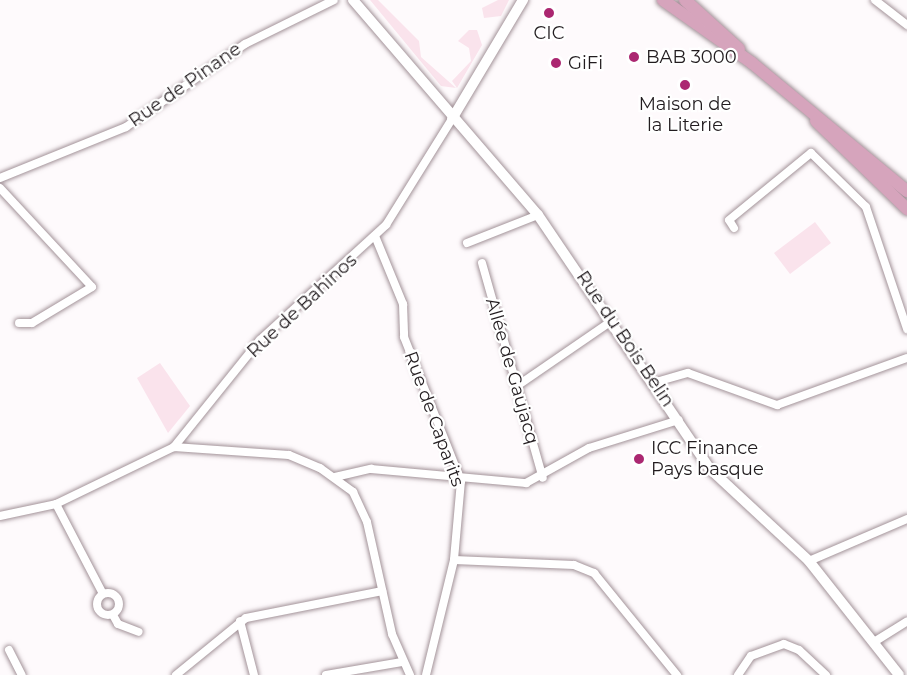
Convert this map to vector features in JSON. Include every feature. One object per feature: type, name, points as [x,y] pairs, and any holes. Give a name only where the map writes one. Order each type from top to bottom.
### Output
[{"type":"main road","points":[[663,0],[752,63]]},
{"type":"main road","points":[[685,0],[752,63],[907,190]]},
{"type":"main road","points":[[804,106],[831,142],[907,210]]},
{"type":"street","name":"Rue de Pinane","points":[[0,178],[126,127],[245,44],[334,0]]},
{"type":"street","name":"Rue du Bois Belin","points":[[353,0],[452,119],[538,215],[731,493],[809,561],[899,675]]},
{"type":"street","name":"Rue de Bahinos","points":[[0,516],[56,504],[174,447],[260,340],[375,236],[452,119],[523,0]]},
{"type":"street","points":[[874,0],[907,26]]},
{"type":"street","points":[[734,228],[729,220],[811,153],[866,207],[907,329]]},
{"type":"street","points":[[0,188],[92,287],[32,323],[19,323]]},
{"type":"street","points":[[466,243],[538,215]]},
{"type":"street","name":"Rue de Caparits","points":[[375,236],[403,304],[404,337],[461,481],[454,560],[426,675]]},
{"type":"street","name":"Allée de Gaujacq","points":[[482,263],[543,478]]},
{"type":"street","points":[[517,386],[613,320]]},
{"type":"street","points":[[656,382],[688,373],[777,405],[907,358]]},
{"type":"street","points":[[334,477],[371,469],[461,481],[526,483],[543,478],[590,448],[680,419]]},
{"type":"street","points":[[174,447],[288,455],[334,477],[353,492],[367,522],[382,591],[402,662],[410,675]]},
{"type":"street","points":[[56,504],[102,592],[98,610],[113,615]]},
{"type":"street","points":[[809,561],[907,519]]},
{"type":"street","points":[[454,560],[585,568],[602,579],[677,675]]},
{"type":"street","points":[[176,675],[240,621],[382,591]]},
{"type":"street","points":[[102,592],[117,596],[113,615],[118,624],[139,632]]},
{"type":"street","points":[[240,621],[254,675]]},
{"type":"street","points":[[874,642],[907,621]]},
{"type":"street","points":[[738,675],[756,652],[784,644],[799,650],[826,675]]},
{"type":"street","points":[[9,650],[22,675]]},
{"type":"street","points":[[326,675],[402,662]]},
{"type":"shaded area","points":[[370,0],[378,0],[419,41],[421,57],[456,88],[441,86]]},
{"type":"shaded area","points":[[498,0],[509,0],[501,16],[484,18],[482,8]]},
{"type":"shaded area","points":[[469,30],[477,30],[482,45],[457,88],[452,81],[471,61],[469,48],[458,41]]},
{"type":"shaded area","points":[[815,222],[831,243],[790,274],[774,253]]},
{"type":"shaded area","points":[[160,363],[190,406],[168,433],[137,378]]},
{"type":"place","name":"CIC","points":[[549,13]]},
{"type":"place","name":"BAB 3000","points":[[634,57]]},
{"type":"place","name":"GiFi","points":[[556,63]]},
{"type":"place","name":"Maison de la Literie","points":[[685,85]]},
{"type":"place","name":"ICC Finance Pays basque","points":[[639,459]]}]
